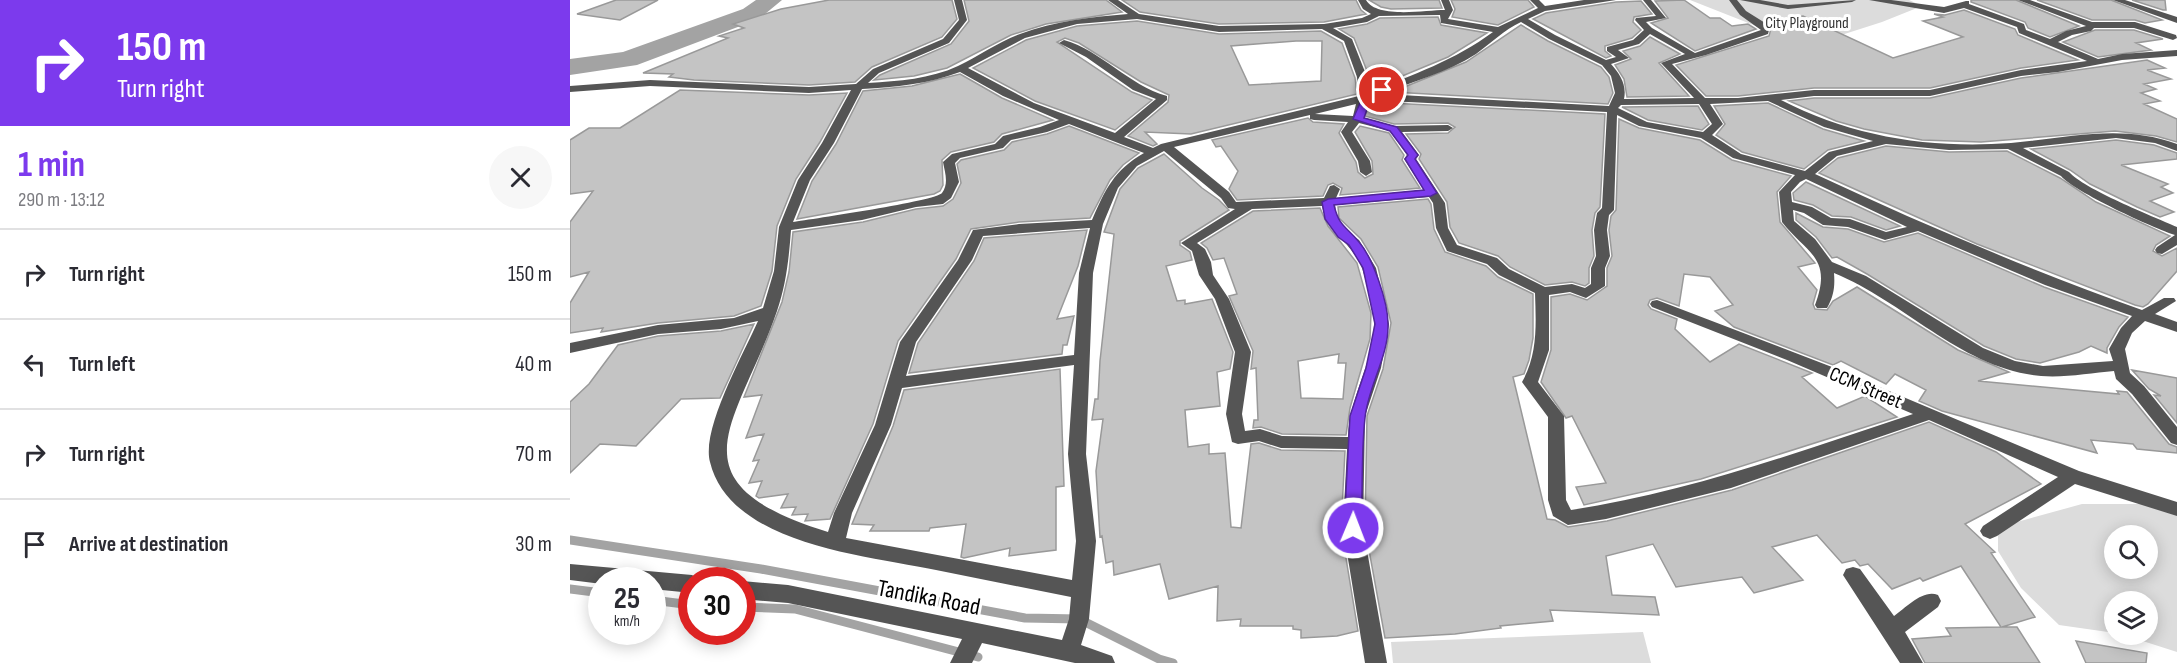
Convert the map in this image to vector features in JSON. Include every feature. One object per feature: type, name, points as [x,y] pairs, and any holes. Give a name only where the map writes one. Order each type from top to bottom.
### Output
[{"type":"street","points":[[958,0],[963,20],[946,41],[876,71],[858,87],[828,143],[804,180],[785,226],[781,271],[770,311],[724,416],[718,439],[718,461],[732,490],[758,512],[793,529],[835,543],[1080,590]]},
{"type":"street","points":[[1112,0],[1137,16]]},
{"type":"street","points":[[1362,0],[1366,7],[1378,14]]},
{"type":"street","points":[[1445,0],[1448,12]]},
{"type":"street","points":[[1534,0],[1544,9]]},
{"type":"street","points":[[1069,651],[1079,620],[1086,541],[1077,454],[1086,273],[1097,224],[1112,187],[1133,164],[1158,149],[1296,116],[1367,96],[1455,61],[1472,52],[1498,30],[1544,9],[1612,0]]},
{"type":"street","points":[[1647,0],[1662,18],[1639,20],[1649,30],[1693,56]]},
{"type":"street","points":[[1704,135],[1711,132],[1718,124],[1703,102],[1666,63],[1719,50],[1729,42],[1765,32],[1767,28],[1743,13],[1733,0]]},
{"type":"street","points":[[1744,0],[1788,7],[1852,0]]},
{"type":"street","points":[[1873,0],[1944,10],[1966,3],[2021,26],[2022,31],[2098,62]]},
{"type":"street","points":[[2022,0],[2091,25],[2135,25],[2176,37]]},
{"type":"street","points":[[2117,0],[2177,20]]},
{"type":"street","points":[[570,89],[650,83],[796,90],[858,87],[921,80],[961,68],[1022,36],[1077,21],[1137,16],[1219,29],[1324,27],[1364,20],[1378,14],[1448,12]]},
{"type":"street","points":[[1448,12],[1443,16],[1444,21],[1498,30]]},
{"type":"street","points":[[1523,19],[1552,37],[1605,63],[1616,76],[1620,93],[1615,106],[1608,210],[1603,213],[1598,244],[1603,256],[1598,268],[1599,286],[1586,294],[1572,288],[1542,292]]},
{"type":"street","points":[[2051,42],[2069,33],[2088,29],[2091,25]]},
{"type":"street","points":[[1324,27],[1348,39],[1367,96],[1358,119],[1346,132],[1364,161],[1366,172]]},
{"type":"street","points":[[1605,63],[1624,58],[1610,49],[1636,42],[1649,30]]},
{"type":"street","points":[[1064,43],[1131,85],[1153,96],[1163,98],[1117,137]]},
{"type":"street","points":[[1367,96],[1461,107],[1516,103],[1615,106],[1773,99],[1814,93],[1930,93],[2021,73],[2177,52]]},
{"type":"street","points":[[961,68],[990,86],[1069,120],[1158,149],[1225,195],[1232,205],[1247,207]]},
{"type":"street","points":[[1773,99],[1816,120],[1885,141],[1964,147],[2010,146],[2127,135],[2148,138],[2177,148]]},
{"type":"street","points":[[1615,106],[1643,124],[1704,135],[1737,156],[1807,175],[1918,227],[2049,282],[2177,327]]},
{"type":"street","points":[[1296,116],[1358,119],[1394,129],[1448,129]]},
{"type":"street","points":[[785,226],[862,216],[916,203],[939,201],[947,195],[953,182],[949,162],[956,156],[999,146],[1007,138],[1043,130],[1069,120]]},
{"type":"street","points":[[1394,129],[1413,155],[1410,159],[1439,203],[1442,228],[1452,248],[1492,261],[1504,272],[1535,285],[1542,292],[1543,332],[1537,372],[1530,382],[1556,416],[1557,500],[1560,511],[1568,518],[1606,512],[1731,481],[1930,414]]},
{"type":"street","points":[[1885,141],[1833,154],[1807,175],[1796,179],[1785,192],[1788,222],[1810,242],[1827,265],[1861,279],[1977,351],[2012,366],[2043,371],[2122,365]]},
{"type":"street","points":[[2010,146],[2103,197],[2177,232]]},
{"type":"street","points":[[1355,443],[1281,442],[1260,435],[1238,438],[1234,414],[1243,352],[1222,298],[1206,275],[1204,262],[1198,249],[1188,243],[1247,207],[1259,204],[1331,196],[1431,193]]},
{"type":"street","points":[[1331,196],[1331,219],[1342,234],[1354,243],[1369,268],[1382,324],[1373,368],[1357,416],[1353,528],[1376,663]]},
{"type":"street","points":[[1786,204],[1808,210],[1828,222],[1850,223],[1885,236],[1896,235],[1918,227]]},
{"type":"street","points":[[835,543],[843,513],[883,425],[908,342],[965,260],[978,233],[1018,228],[1097,224]]},
{"type":"street","points":[[2162,250],[2177,239]]},
{"type":"street","points":[[1822,305],[1828,289],[1827,265]]},
{"type":"street","points":[[2169,301],[2132,321],[2122,335],[2117,349],[2122,365],[2122,375],[2138,390],[2177,440]]},
{"type":"street","name":"CCM Street","points":[[1657,304],[1784,348],[2021,456],[2073,476],[2177,509]]},
{"type":"street","points":[[570,348],[670,328],[706,327],[754,319],[770,311]]},
{"type":"street","points":[[896,383],[1064,363],[1081,358]]},
{"type":"street","points":[[1990,531],[2073,476]]},
{"type":"street","points":[[570,572],[678,584]]},
{"type":"street","points":[[1853,575],[1912,663]]},
{"type":"street","name":"Tandika Road","points":[[756,591],[788,594],[1069,651],[1104,663]]},
{"type":"street","points":[[1892,630],[1931,601]]},
{"type":"street","points":[[961,663],[976,633]]},
{"type":"green space","name":"City Playground","points":[[1690,0],[1909,0],[1922,6],[1882,22],[1807,46]]},
{"type":"green space","points":[[2082,504],[2149,504],[2177,515],[2177,652],[2155,645],[2158,645],[2158,591],[2104,591],[2104,631],[2059,625],[2021,588],[1998,551],[1998,534],[2017,522]]},
{"type":"green space","points":[[1643,632],[1651,663],[1393,663],[1391,642]]},
{"type":"building","points":[[616,0],[658,0],[620,20],[577,14]]},
{"type":"building","points":[[829,0],[952,0],[957,19],[942,37],[872,67],[855,82],[809,85],[694,80],[669,77],[673,74],[643,73],[728,38],[719,36],[744,28],[733,24],[781,9]]},
{"type":"building","points":[[964,0],[1106,0],[1122,12],[1046,24],[1011,35],[947,68],[914,76],[874,80],[880,75],[951,44],[969,21]]},
{"type":"building","points":[[1122,0],[1356,0],[1366,14],[1324,22],[1219,24],[1140,12]]},
{"type":"building","points":[[1369,0],[1439,0],[1442,8],[1391,9],[1381,7]]},
{"type":"building","points":[[1451,0],[1528,0],[1534,7],[1498,25],[1452,17],[1455,9]]},
{"type":"building","points":[[1684,0],[1710,18],[1720,18],[1732,26],[1748,24],[1756,29],[1695,51],[1651,23],[1668,18],[1655,1]]},
{"type":"building","points":[[1971,0],[2016,0],[2079,26],[2050,37],[2028,28],[2025,22],[1971,2]]},
{"type":"building","points":[[2037,0],[2111,0],[2162,20],[2145,23],[2135,20],[2092,20]]},
{"type":"building","points":[[2132,0],[2165,0],[2166,10],[2163,10]]},
{"type":"building","points":[[1641,1],[1652,14],[1634,17],[1633,22],[1641,30],[1632,38],[1605,46],[1605,51],[1611,56],[1606,58],[1533,19],[1546,13],[1616,2]]},
{"type":"building","points":[[1964,10],[2015,29],[2018,35],[2078,60],[2021,68],[1930,88],[1814,88],[1738,96],[1706,96],[1676,65],[1769,36],[1772,25],[1767,21],[1803,16],[1893,58],[1963,37],[1923,21],[1943,17],[1934,14],[1945,15]]},
{"type":"building","points":[[1438,17],[1441,25],[1487,33],[1448,57],[1371,89],[1369,76],[1354,38],[1339,29],[1367,24],[1380,18]]},
{"type":"building","points":[[1137,21],[1219,34],[1321,31],[1342,43],[1355,78],[1357,94],[1191,134],[1145,132],[1157,144],[1153,146],[1128,136],[1168,102],[1169,95],[1141,82],[1079,43],[1065,38],[1057,42],[1132,92],[1152,100],[1115,130],[1035,101],[973,68],[1026,40],[1077,26]],"holes":[[[1322,41],[1321,81],[1249,85],[1231,46]]]},
{"type":"building","points":[[1521,25],[1601,67],[1609,77],[1613,93],[1608,104],[1392,92],[1466,62]]},
{"type":"building","points":[[2095,30],[2134,30],[2163,39],[2136,43],[2151,50],[2098,57],[2063,42]]},
{"type":"building","points":[[1650,37],[1680,54],[1659,63],[1689,96],[1627,97],[1624,79],[1615,65],[1631,59],[1623,51],[1640,46]]},
{"type":"building","points":[[2147,60],[2165,68],[2147,70],[2171,79],[2144,84],[2156,89],[2141,93],[2160,101],[2144,104],[2177,119],[2177,142],[2156,136],[2115,131],[1981,142],[1922,140],[1836,121],[1789,101],[1814,98],[1930,98],[2021,78]]},
{"type":"building","points":[[960,74],[1002,98],[1053,120],[1002,134],[994,142],[951,152],[942,160],[943,185],[940,191],[934,194],[797,219],[812,181],[836,144],[863,91],[912,86]]},
{"type":"building","points":[[680,90],[809,95],[847,93],[796,179],[777,226],[772,271],[761,306],[734,316],[658,323],[601,332],[603,328],[570,333],[570,303],[589,272],[570,277],[570,222],[593,191],[570,194],[570,140],[589,128],[620,128]]},
{"type":"building","points":[[1370,102],[1605,114],[1600,207],[1595,213],[1592,230],[1594,256],[1589,268],[1589,283],[1585,286],[1572,282],[1545,285],[1510,267],[1498,256],[1459,243],[1450,227],[1447,202],[1419,159],[1421,154],[1406,134],[1448,133],[1455,127],[1448,123],[1394,124],[1365,116]]},
{"type":"building","points":[[1768,103],[1823,129],[1864,141],[1828,150],[1804,169],[1742,152],[1716,135],[1725,124],[1714,106]]},
{"type":"building","points":[[1698,106],[1709,124],[1702,130],[1648,120],[1622,107]]},
{"type":"building","points":[[1308,118],[1313,122],[1344,124],[1339,133],[1356,162],[1358,172],[1365,178],[1373,174],[1372,161],[1355,132],[1360,126],[1389,133],[1404,155],[1402,160],[1420,188],[1340,195],[1342,188],[1333,183],[1328,185],[1323,196],[1237,200],[1229,189],[1238,171],[1221,146],[1216,147],[1212,140]]},
{"type":"building","points":[[1619,119],[1639,128],[1700,140],[1732,160],[1791,176],[1777,192],[1780,222],[1815,263],[1798,267],[1817,290],[1813,304],[1815,309],[1827,310],[1833,301],[1857,287],[1958,350],[2009,372],[1978,381],[2119,394],[2117,391],[2127,392],[2169,444],[2177,447],[2177,453],[2137,449],[2133,444],[2091,440],[2097,453],[1942,411],[1919,401],[1926,390],[1895,374],[1886,384],[1841,361],[1833,365],[1734,327],[1715,311],[1733,305],[1710,277],[1684,274],[1679,306],[1657,298],[1650,300],[1648,305],[1651,309],[1677,319],[1675,329],[1710,362],[1739,344],[1812,373],[1802,377],[1837,408],[1865,396],[1897,417],[1701,479],[1584,505],[1576,487],[1606,483],[1572,416],[1566,418],[1541,382],[1551,350],[1551,297],[1570,294],[1587,300],[1607,286],[1607,268],[1612,256],[1609,230],[1611,216],[1616,210]]},
{"type":"building","points":[[1069,126],[1139,153],[1123,165],[1110,180],[1090,218],[1019,222],[971,229],[956,259],[898,341],[873,424],[830,519],[805,521],[808,514],[792,515],[796,507],[781,508],[788,494],[759,498],[756,496],[762,481],[749,483],[759,460],[753,461],[764,434],[746,438],[762,395],[744,397],[782,302],[789,272],[793,232],[863,222],[916,209],[943,206],[953,199],[961,183],[957,164],[961,160],[1004,150],[1012,142]]},
{"type":"building","points":[[2116,140],[2154,145],[2177,153],[2177,159],[2121,165],[2168,184],[2161,187],[2173,193],[2150,201],[2174,212],[2160,217],[2137,207],[2090,184],[2070,170],[2031,149]]},
{"type":"building","points":[[1886,146],[1949,152],[2007,151],[2060,178],[2096,202],[2170,236],[2156,245],[2153,251],[2162,256],[2177,248],[2177,271],[2148,304],[2143,307],[2135,305],[1977,244],[1819,173],[1838,158]]},
{"type":"building","points":[[1164,154],[1229,210],[1180,241],[1180,245],[1190,252],[1192,260],[1166,266],[1177,301],[1185,300],[1185,304],[1212,299],[1233,352],[1230,369],[1217,372],[1220,406],[1185,410],[1188,447],[1209,444],[1209,454],[1225,453],[1231,527],[1241,528],[1251,444],[1259,443],[1281,450],[1345,451],[1341,528],[1358,631],[1337,636],[1301,638],[1301,630],[1293,629],[1293,626],[1240,626],[1241,619],[1217,621],[1218,586],[1169,599],[1160,564],[1114,575],[1113,561],[1106,563],[1102,536],[1100,537],[1096,471],[1103,419],[1092,420],[1095,399],[1098,399],[1114,234],[1104,232],[1120,189],[1138,168]]},
{"type":"building","points":[[1806,182],[1900,226],[1886,230],[1851,217],[1832,216],[1813,205],[1794,200],[1793,193]]},
{"type":"building","points":[[1428,199],[1431,204],[1434,229],[1445,252],[1486,266],[1498,277],[1533,294],[1533,338],[1529,360],[1524,374],[1513,377],[1547,519],[1555,520],[1568,527],[1607,521],[1732,490],[1929,422],[1996,452],[2041,484],[1965,524],[1995,552],[1991,553],[2035,617],[2002,627],[2017,627],[2040,663],[1925,663],[1912,639],[1951,636],[1946,628],[2001,627],[1961,566],[1923,581],[1920,578],[1892,589],[1868,564],[1860,566],[1855,560],[1842,563],[1817,535],[1772,547],[1803,580],[1754,593],[1742,577],[1676,587],[1653,544],[1606,556],[1612,595],[1655,597],[1659,615],[1550,610],[1553,621],[1500,626],[1501,628],[1455,634],[1385,638],[1365,528],[1367,416],[1383,369],[1391,323],[1378,267],[1361,239],[1339,218],[1338,207]]},
{"type":"building","points":[[1320,208],[1328,226],[1357,263],[1371,313],[1370,339],[1350,408],[1346,435],[1282,434],[1261,427],[1253,428],[1254,420],[1258,420],[1256,368],[1251,369],[1253,351],[1229,296],[1237,294],[1224,258],[1213,260],[1207,248],[1201,243],[1253,211]],"holes":[[[1339,354],[1338,363],[1346,363],[1343,399],[1301,398],[1298,361]]]},
{"type":"building","points":[[1796,213],[1823,227],[1848,229],[1884,242],[1918,233],[2044,287],[2128,317],[2119,327],[2107,348],[2107,353],[2091,346],[2079,352],[2040,363],[2016,359],[1984,346],[1867,274],[1837,257],[1832,258],[1816,237],[1796,220]]},
{"type":"building","points":[[1087,230],[1078,266],[1057,319],[1074,316],[1067,345],[1063,345],[1062,354],[909,373],[918,343],[974,261],[984,238]]},
{"type":"building","points":[[754,324],[720,398],[681,399],[636,446],[600,444],[570,473],[570,402],[589,384],[618,345],[658,336],[721,331]]},
{"type":"building","points":[[1060,369],[1064,486],[1056,487],[1056,550],[1009,556],[1010,548],[964,558],[961,557],[966,524],[930,528],[929,531],[870,531],[874,525],[852,524],[893,426],[904,390]]},
{"type":"building","points":[[2132,370],[2177,378],[2177,423],[2154,395],[2161,396],[2149,389]]},
{"type":"building","points":[[2076,641],[2147,653],[2146,663],[2086,663]]},
{"type":"waterway","points":[[570,67],[628,59],[751,14],[771,0]]},
{"type":"waterway","points":[[570,540],[761,569],[1025,618],[1079,619],[1159,659],[1173,663]]},
{"type":"waterway","points":[[570,589],[588,591]]},
{"type":"waterway","points":[[666,602],[678,603]]},
{"type":"waterway","points":[[756,608],[795,609],[978,657]]},
{"type":"route","points":[[1353,528],[1357,416],[1373,368],[1382,324],[1369,268],[1354,243],[1342,234],[1331,219],[1328,202],[1431,193],[1410,159],[1413,155],[1394,129],[1358,119],[1367,96],[1382,90]]}]
